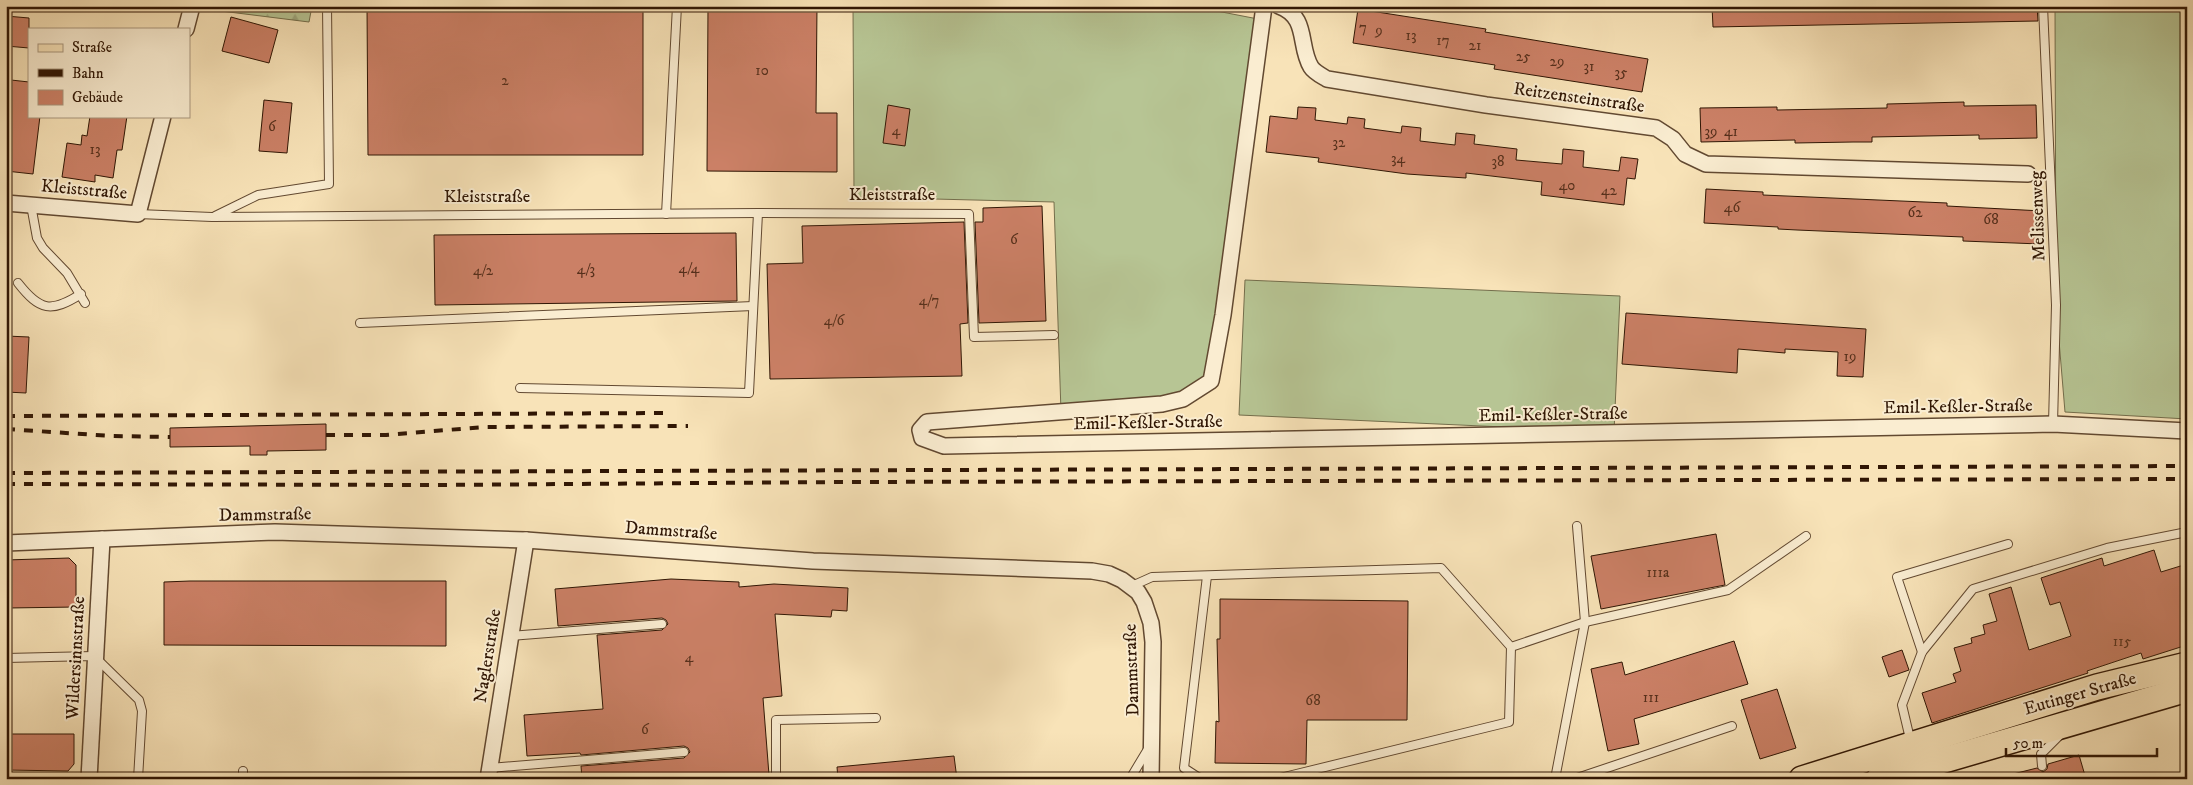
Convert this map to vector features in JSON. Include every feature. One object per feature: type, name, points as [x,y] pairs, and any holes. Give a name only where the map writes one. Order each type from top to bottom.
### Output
[{"type":"main road","name":"Eutinger Straße","points":[[1879,779],[2097,687],[2187,665]]},
{"type":"main road","name":"Eutinger Straße","points":[[1802,779],[1919,761],[2187,689]]},
{"type":"street","points":[[186,28],[192,6]]},
{"type":"street","name":"Emil-Keßler-Straße","points":[[1264,6],[1223,315],[1211,381],[1184,399],[1162,404],[926,422],[920,430],[922,438],[944,446],[1943,422],[2053,424],[2187,431]]},
{"type":"street","name":"Reitzensteinstraße","points":[[1279,6],[1294,15],[1303,34],[1305,52],[1312,68],[1326,80],[1486,105],[1656,128],[1673,139],[1684,154],[1706,164],[2028,174]]},
{"type":"street","points":[[138,214],[163,118]]},
{"type":"street","name":"Kleiststraße","points":[[6,203],[138,214]]},
{"type":"street","name":"Dammstraße","points":[[6,543],[275,532],[526,540],[813,561],[1109,574],[1132,586],[1138,592],[1144,602],[1151,623],[1153,642],[1150,779]]},
{"type":"street","name":"Wildersinnstraße","points":[[89,779],[94,656],[102,539]]},
{"type":"street","name":"Naglerstraße","points":[[489,773],[526,540]]},
{"type":"lane","points":[[212,217],[258,195],[329,184],[327,6]]},
{"type":"lane","points":[[666,214],[677,6]]},
{"type":"lane","name":"Melissenweg","points":[[2043,6],[2056,305],[2053,424]]},
{"type":"lane","points":[[32,205],[40,243],[67,273],[85,302]]},
{"type":"lane","points":[[520,388],[749,392],[758,213]]},
{"type":"lane","name":"Kleiststraße","points":[[138,214],[212,217],[758,213],[969,214],[974,337],[1054,335]]},
{"type":"lane","points":[[18,283],[31,299],[46,306],[56,307],[65,305],[81,294]]},
{"type":"lane","points":[[360,323],[753,306]]},
{"type":"lane","points":[[1555,779],[1585,622],[1576,526]]},
{"type":"lane","points":[[1919,761],[1902,706],[1922,652],[1973,589],[2107,548],[2187,532]]},
{"type":"lane","points":[[1511,647],[1585,622],[1728,590],[1806,536]]},
{"type":"lane","points":[[1922,652],[1897,577],[2008,544]]},
{"type":"lane","points":[[1132,586],[1152,577],[1441,568],[1511,647],[1509,722],[1276,779]]},
{"type":"lane","points":[[1201,779],[1184,768],[1207,576]]},
{"type":"lane","points":[[510,636],[662,624]]},
{"type":"lane","points":[[6,658],[94,656],[139,700],[142,711],[138,779]]},
{"type":"lane","points":[[776,779],[776,720],[876,718]]},
{"type":"lane","points":[[2042,766],[2041,754],[2076,720]]},
{"type":"lane","points":[[1574,779],[1732,726]]},
{"type":"lane","points":[[1130,779],[1152,742]]},
{"type":"lane","points":[[489,773],[684,752]]},
{"type":"green space","points":[[214,6],[312,6],[309,22],[213,10]]},
{"type":"green space","points":[[853,6],[1191,6],[1258,19],[1211,381],[1183,399],[1061,412],[1054,202],[854,197]]},
{"type":"green space","points":[[2055,6],[2187,6],[2187,419],[2065,412],[2056,305]]},
{"type":"green space","points":[[1245,280],[1620,296],[1614,432],[1239,415]]},
{"type":"building","points":[[367,6],[643,6],[643,155],[368,155]]},
{"type":"building","points":[[708,6],[817,6],[816,113],[837,113],[837,172],[707,171]]},
{"type":"building","points":[[1712,6],[2037,6],[2038,21],[1713,27]]},
{"type":"building","points":[[1358,9],[1486,29],[1485,32],[1648,59],[1642,92],[1494,69],[1495,65],[1353,43]]},
{"type":"building","points":[[6,16],[29,18],[28,48],[6,46]]},
{"type":"building","points":[[231,17],[278,30],[269,63],[222,51]]},
{"type":"building","points":[[11,80],[28,82],[28,118],[40,118],[33,174],[6,171],[6,119]]},
{"type":"building","points":[[264,100],[292,103],[287,153],[259,151]]},
{"type":"building","points":[[1964,102],[1964,106],[2036,105],[2037,138],[1979,139],[1979,135],[1872,137],[1872,142],[1795,143],[1795,140],[1701,142],[1700,108],[1777,107],[1777,110],[1887,108],[1887,104]]},
{"type":"building","points":[[888,105],[910,109],[905,146],[883,143]]},
{"type":"building","points":[[1298,107],[1316,108],[1315,120],[1347,124],[1348,117],[1365,119],[1364,128],[1401,133],[1402,126],[1421,128],[1420,141],[1455,145],[1456,133],[1475,135],[1474,144],[1517,149],[1516,160],[1562,164],[1563,149],[1584,151],[1583,167],[1619,171],[1621,157],[1638,159],[1635,179],[1627,178],[1624,205],[1541,195],[1542,182],[1466,173],[1466,178],[1407,174],[1318,162],[1319,158],[1266,152],[1270,116],[1297,119]]},
{"type":"building","points":[[90,118],[127,118],[122,150],[117,150],[113,178],[95,175],[95,182],[62,177],[67,143],[81,145],[82,135],[87,136]]},
{"type":"building","points":[[1706,189],[1763,192],[1763,195],[1947,203],[1947,206],[2042,211],[2040,244],[1963,241],[1963,237],[1778,229],[1778,227],[1704,223]]},
{"type":"building","points":[[1042,206],[1046,321],[979,323],[975,222],[983,222],[983,208]]},
{"type":"building","points":[[964,222],[968,323],[960,324],[962,376],[770,379],[767,264],[803,263],[802,226]]},
{"type":"building","points":[[736,233],[737,301],[435,305],[434,235]]},
{"type":"building","points":[[1626,313],[1866,329],[1863,377],[1837,376],[1838,352],[1785,349],[1785,353],[1738,349],[1737,373],[1622,364]]},
{"type":"building","points":[[6,336],[29,337],[26,393],[6,392]]},
{"type":"building","points":[[326,424],[326,450],[267,451],[267,455],[250,455],[250,446],[170,447],[170,428]]},
{"type":"building","points":[[1716,534],[1725,585],[1601,609],[1591,556]]},
{"type":"building","points":[[2154,550],[2161,572],[2187,564],[2187,645],[2143,659],[2141,653],[2087,671],[2088,673],[1932,723],[1922,693],[1956,682],[1953,674],[1961,671],[1954,648],[1972,643],[1971,638],[1985,634],[1983,625],[1997,621],[1989,594],[2011,587],[2029,650],[2071,636],[2060,602],[2050,605],[2041,578],[2102,558],[2104,566]]},
{"type":"building","points":[[69,558],[76,565],[76,607],[8,608],[6,560]]},
{"type":"building","points":[[671,579],[739,582],[739,587],[774,584],[848,588],[847,611],[832,610],[831,617],[775,614],[782,696],[763,698],[769,775],[718,779],[582,779],[581,766],[684,758],[690,752],[684,746],[581,755],[580,753],[527,756],[524,715],[603,709],[597,635],[662,630],[668,624],[662,618],[558,626],[555,589]]},
{"type":"building","points":[[446,581],[446,646],[164,645],[164,582]]},
{"type":"building","points":[[1220,599],[1408,601],[1407,720],[1307,720],[1306,764],[1215,763],[1216,721],[1219,722],[1217,639],[1220,639]]},
{"type":"building","points":[[1734,641],[1748,684],[1634,719],[1639,744],[1608,751],[1591,669],[1622,662],[1625,675]]},
{"type":"building","points":[[1902,650],[1909,670],[1889,677],[1882,657]]},
{"type":"building","points":[[1777,689],[1796,748],[1760,759],[1741,700]]},
{"type":"building","points":[[7,734],[74,734],[74,764],[68,771],[6,770]]},
{"type":"building","points":[[2079,755],[2086,779],[2014,779],[2013,774],[2037,768],[2043,772],[2047,769],[2048,764]]},
{"type":"building","points":[[954,756],[957,779],[838,779],[837,767]]},
{"type":"railway","points":[[6,416],[670,413]]},
{"type":"railway","points":[[326,435],[386,435],[484,427],[688,426]]},
{"type":"railway","points":[[6,429],[112,436],[170,437]]},
{"type":"railway","points":[[6,473],[2187,466]]},
{"type":"railway","points":[[6,484],[434,485],[843,482],[2187,479]]}]
